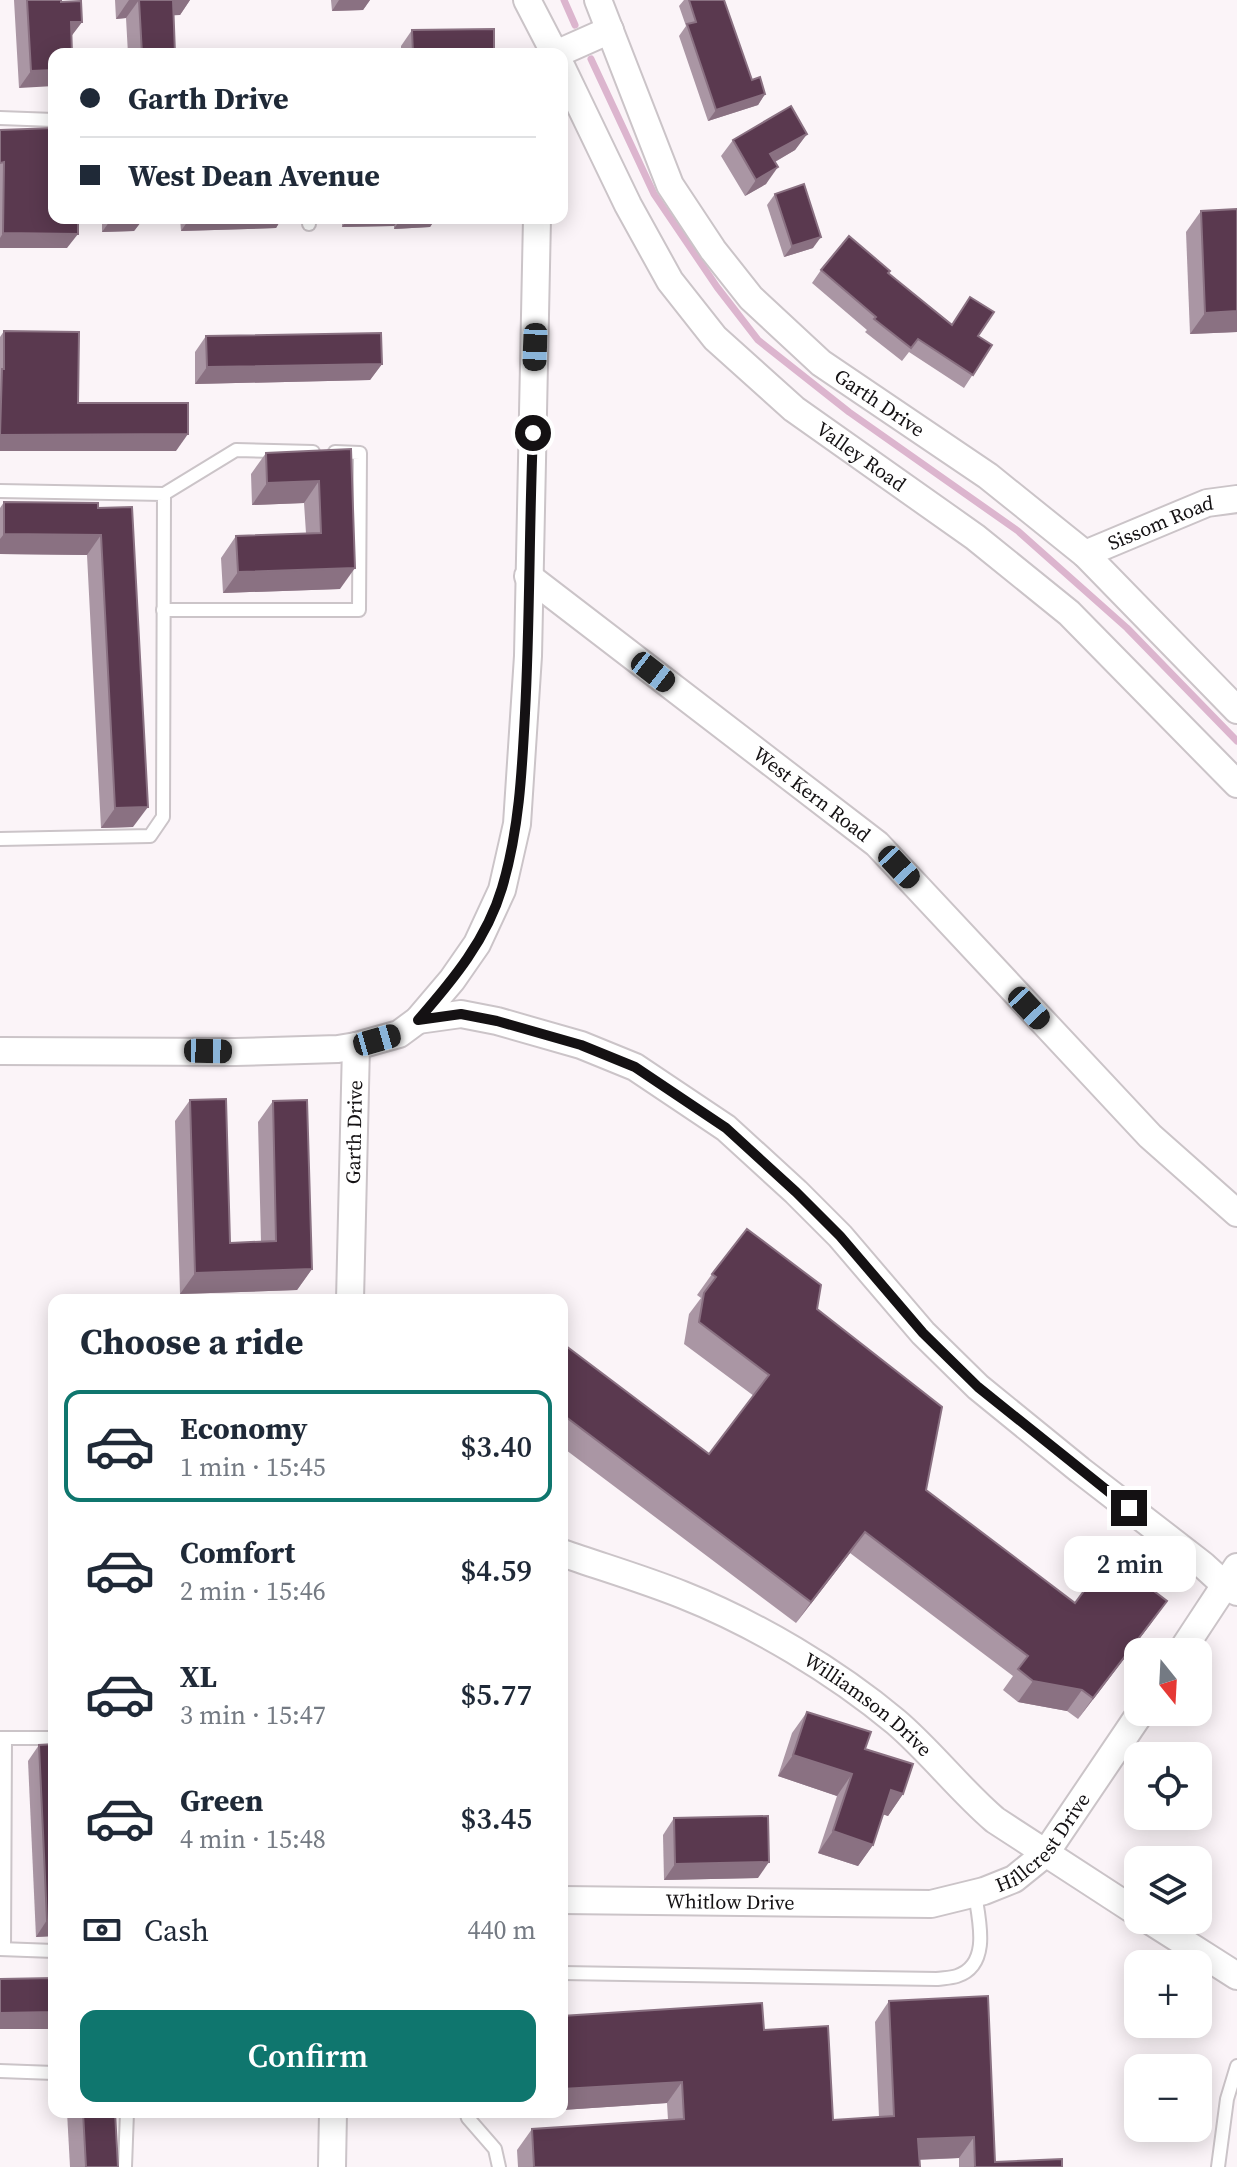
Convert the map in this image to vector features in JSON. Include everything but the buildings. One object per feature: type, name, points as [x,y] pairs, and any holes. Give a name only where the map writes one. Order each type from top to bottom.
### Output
[{"type":"street","points":[[527,0],[553,48]]},
{"type":"street","name":"Garth Drive","points":[[598,0],[670,185],[713,250],[751,298],[821,363],[988,476],[1085,554],[1237,710]]},
{"type":"street","points":[[568,49],[610,30]]},
{"type":"street","name":"Valley Road","points":[[568,80],[628,205],[670,281],[715,338],[794,409],[975,537],[1069,613],[1237,784]]},
{"type":"street","points":[[0,1051],[235,1052],[356,1046],[399,1034],[418,1020],[477,944],[502,890],[517,824],[527,671],[537,224]]},
{"type":"street","name":"Sissom Road","points":[[1085,554],[1207,503],[1237,499]]},
{"type":"street","name":"West Kern Road","points":[[528,576],[877,844],[1150,1136],[1237,1213]]},
{"type":"street","points":[[418,1020],[461,1014],[581,1045],[635,1067],[726,1128],[840,1236],[923,1333],[978,1387],[1203,1565],[1233,1582],[1191,1638]]},
{"type":"street","name":"Garth Drive","points":[[350,1294],[356,1046]]},
{"type":"street","name":"Williamson Drive","points":[[568,1555],[683,1595],[765,1633],[860,1693],[899,1724],[995,1820],[1124,1904]]},
{"type":"street","name":"Hillcrest Drive","points":[[899,1904],[931,1904],[975,1894],[1014,1879],[1045,1854],[1132,1726]]},
{"type":"street","name":"Whitlow Drive","points":[[568,1900],[899,1904]]},
{"type":"street","points":[[1171,1934],[1237,1976]]},
{"type":"street","points":[[332,2167],[333,2118]]},
{"type":"lane","points":[[0,118],[48,120]]},
{"type":"lane","points":[[0,491],[164,494],[236,450],[360,453],[359,610],[163,610]]},
{"type":"lane","points":[[0,839],[150,836],[163,817],[164,494]]},
{"type":"lane","points":[[48,1738],[3,1738],[2,1949],[48,1951]]},
{"type":"lane","points":[[568,1973],[937,1979],[959,1976],[975,1963],[981,1942],[975,1894]]},
{"type":"lane","points":[[1218,2167],[1227,2099],[1237,2066]]},
{"type":"lane","points":[[0,2071],[48,2073]]},
{"type":"lane","points":[[125,2167],[127,2118]]},
{"type":"lane","points":[[468,2118],[495,2149],[499,2167]]},
{"type":"waterway","points":[[564,0],[575,25]]},
{"type":"waterway","points":[[591,59],[654,194],[717,287],[758,340],[849,412],[1018,531],[1127,628],[1237,741]]},
{"type":"route","points":[[533,433],[528,656],[517,824],[502,890],[477,944],[418,1020],[461,1014],[581,1045],[635,1067],[726,1128],[840,1236],[923,1333],[978,1387],[1129,1508]]}]
